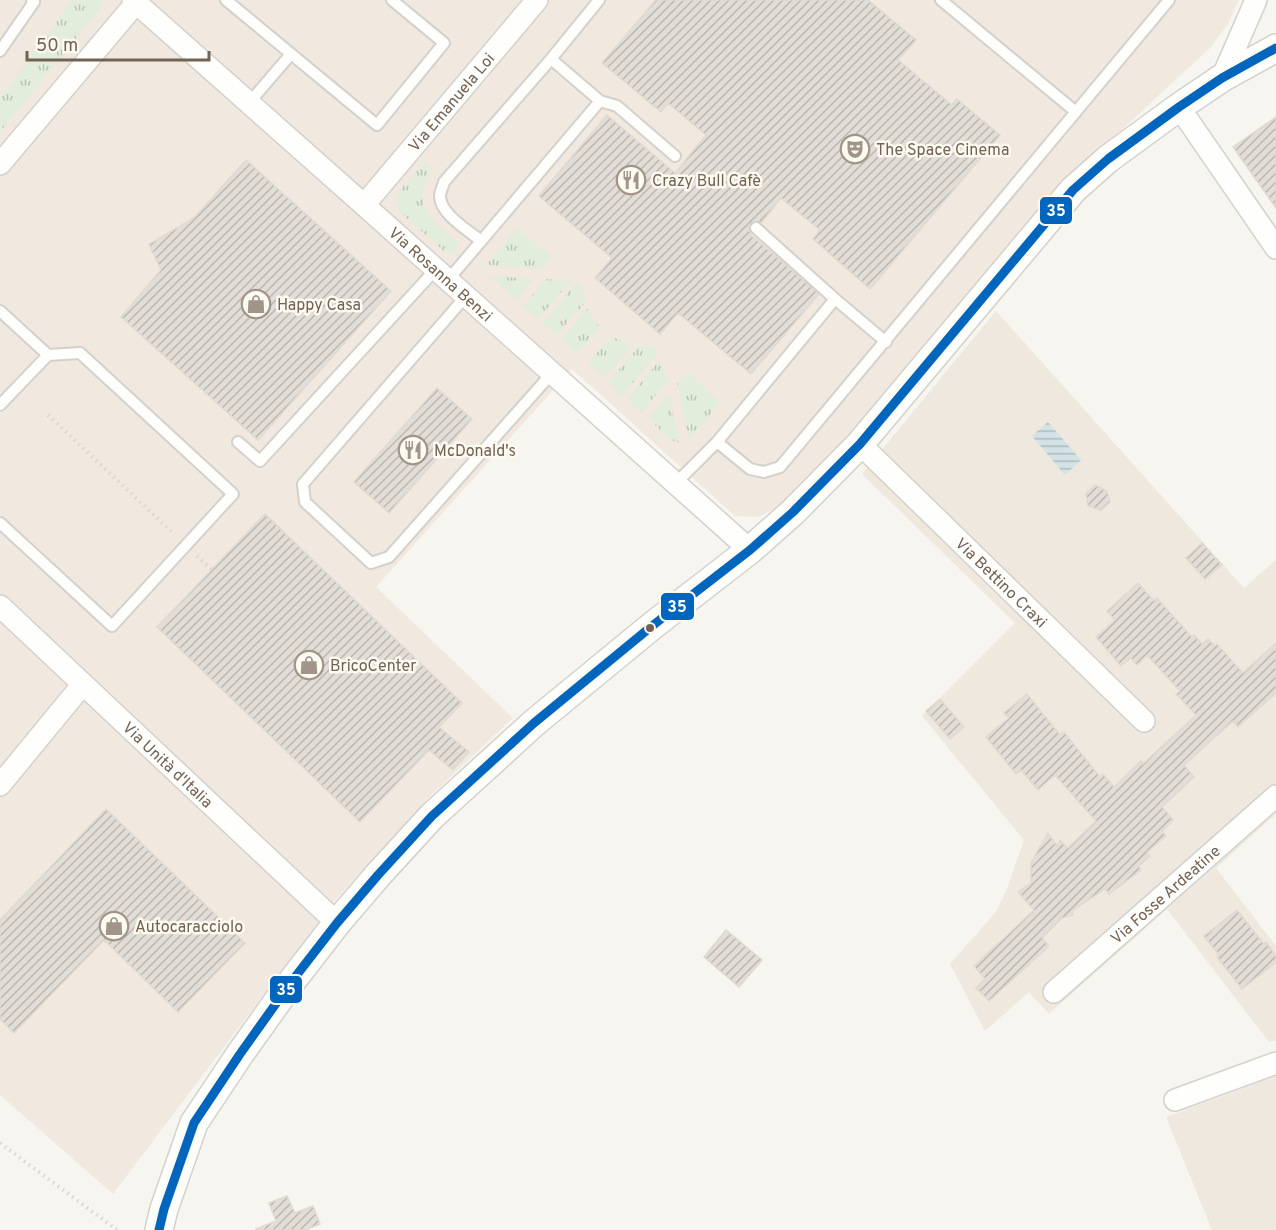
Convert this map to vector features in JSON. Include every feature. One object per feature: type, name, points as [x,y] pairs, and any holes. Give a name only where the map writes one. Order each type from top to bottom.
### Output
[{"type":"street","name":"Via Emanuela Loi","points":[[364,205],[537,0]]},
{"type":"street","points":[[1222,78],[1256,0]]},
{"type":"street","name":"Via Rosanna Benzi","points":[[136,1],[750,550]]},
{"type":"street","points":[[0,164],[136,1]]},
{"type":"street","points":[[159,1230],[194,1123],[292,981],[337,923],[432,816],[534,723],[652,626],[750,550],[793,512],[860,444],[1072,190],[1108,159],[1179,107],[1222,78],[1276,48]]},
{"type":"street","points":[[1179,107],[1276,248]]},
{"type":"street","name":"Via Bettino Craxi","points":[[860,444],[1144,722]]},
{"type":"street","name":"Via Unità d'Italia","points":[[0,606],[337,923]]},
{"type":"street","points":[[0,785],[83,684]]},
{"type":"street","name":"Via Fosse Ardeatine","points":[[1054,992],[1276,796]]},
{"type":"street","points":[[1175,1100],[1276,1063]]},
{"type":"lane","points":[[0,51],[34,2],[32,0]]},
{"type":"lane","points":[[226,0],[377,125],[444,43],[392,0]]},
{"type":"lane","points":[[481,241],[448,214],[441,204],[440,194],[444,182],[599,0]]},
{"type":"lane","points":[[941,0],[1076,112]]},
{"type":"lane","points":[[717,442],[750,469],[764,472],[780,467],[1169,0]]},
{"type":"lane","points":[[249,103],[291,54]]},
{"type":"lane","points":[[551,59],[600,101],[617,106],[675,156]]},
{"type":"lane","points":[[238,442],[260,461],[442,274],[481,241],[600,101]]},
{"type":"lane","points":[[756,228],[886,342]]},
{"type":"lane","points":[[466,296],[303,484],[304,502],[371,563],[389,557],[552,373]]},
{"type":"lane","points":[[675,484],[717,442],[835,299]]},
{"type":"lane","points":[[0,311],[48,355]]},
{"type":"lane","points":[[0,405],[48,355],[80,353],[233,494],[112,626],[0,523]]},
{"type":"path","points":[[48,415],[212,570]]},
{"type":"path","points":[[0,1143],[117,1230]]},
{"type":"shaded area","points":[[0,0],[1239,0],[1228,24],[1211,47],[1087,162],[889,392],[826,460],[778,507],[758,517],[735,516],[572,369],[376,587],[513,718],[430,796],[335,900],[113,1194],[0,1095]]},
{"type":"shaded area","points":[[996,311],[1244,588],[1276,560],[1276,814],[1216,868],[1276,946],[1276,1040],[1269,1042],[1167,909],[1049,1014],[1029,992],[985,1031],[950,964],[996,912],[1007,889],[1024,840],[922,716],[1015,623],[862,474]]},
{"type":"shaded area","points":[[1048,422],[1081,460],[1065,475],[1032,436]]},
{"type":"shaded area","points":[[1276,1076],[1276,1230],[1212,1230],[1166,1117]]},
{"type":"green space","points":[[72,0],[100,0],[103,4],[0,132],[0,99]]},
{"type":"green space","points":[[424,163],[433,170],[425,183],[423,201],[430,217],[457,242],[458,247],[453,253],[447,254],[401,213],[397,205],[401,190]]},
{"type":"green space","points":[[517,228],[552,258],[541,269],[486,265]]},
{"type":"green space","points":[[488,276],[534,279],[515,300]]},
{"type":"green space","points":[[546,279],[571,281],[538,319],[523,306]]},
{"type":"green space","points":[[576,283],[582,287],[586,302],[556,335],[542,323]]},
{"type":"green space","points":[[588,308],[592,318],[600,327],[577,354],[561,339]]},
{"type":"green space","points":[[611,336],[632,346],[604,378],[588,363]]},
{"type":"green space","points":[[639,346],[653,347],[658,353],[622,396],[608,382]]},
{"type":"green space","points":[[660,360],[668,381],[641,412],[627,399]]},
{"type":"green space","points":[[688,372],[720,403],[689,439],[677,384]]},
{"type":"green space","points":[[669,394],[679,442],[670,440],[648,418]]},
{"type":"building","name":"The Space Cinema","points":[[656,0],[868,0],[916,40],[898,60],[952,105],[957,99],[1000,135],[870,289],[813,239],[820,230],[781,198],[761,223],[757,221],[751,223],[749,227],[751,235],[819,294],[751,374],[678,313],[660,334],[595,278],[612,258],[539,196],[607,115],[675,173],[706,135],[668,103],[661,112],[602,63]]},
{"type":"building","points":[[1276,117],[1276,208],[1233,147]]},
{"type":"building","name":"Happy Casa","points":[[246,160],[391,291],[258,440],[121,317],[161,270],[149,244],[194,218]]},
{"type":"building","name":"McDonald's","points":[[437,388],[472,419],[389,513],[354,482]]},
{"type":"building","points":[[1095,485],[1107,491],[1110,502],[1101,510],[1088,506],[1086,494]]},
{"type":"building","name":"BricoCenter","points":[[265,514],[462,703],[439,727],[469,752],[453,770],[429,750],[360,822],[157,627]]},
{"type":"building","points":[[1202,543],[1222,565],[1205,579],[1186,558]]},
{"type":"building","points":[[1138,583],[1154,601],[1157,598],[1192,637],[1194,635],[1202,644],[1208,639],[1215,646],[1217,644],[1243,673],[1276,643],[1276,693],[1238,727],[1233,721],[1184,765],[1194,777],[1162,807],[1173,820],[1162,831],[1166,836],[1147,852],[1150,856],[1139,866],[1141,870],[1109,894],[1105,889],[1072,911],[1073,915],[1062,918],[1042,938],[1049,946],[989,1001],[976,988],[985,979],[974,966],[1034,910],[1018,892],[1031,883],[1031,863],[1048,833],[1057,846],[1060,841],[1068,848],[1096,821],[1055,775],[1038,790],[1021,770],[1016,774],[986,737],[1009,718],[1004,713],[1027,694],[1060,735],[1064,732],[1100,777],[1103,774],[1114,787],[1141,761],[1143,764],[1196,715],[1176,694],[1180,691],[1147,655],[1137,665],[1131,658],[1121,666],[1096,637],[1115,620],[1107,611]]},
{"type":"building","points":[[940,699],[964,727],[950,739],[926,711]]},
{"type":"building","name":"Autocaracciolo","points":[[106,809],[245,943],[178,1012],[104,940],[14,1033],[0,1019],[0,920]]},
{"type":"building","points":[[1237,910],[1276,956],[1276,962],[1242,989],[1204,936]]},
{"type":"building","points":[[726,930],[762,960],[739,987],[704,957]]},
{"type":"building","points":[[287,1196],[295,1213],[313,1206],[320,1224],[305,1230],[256,1230],[276,1221],[269,1203]]},
{"type":"transit line","name":"35","points":[[159,1230],[194,1123],[292,981],[337,923],[432,816],[534,723],[652,626],[750,550],[793,512],[860,444],[1073,190],[1108,159],[1179,107],[1222,78],[1276,48]]},
{"type":"place","name":"The Space Cinema","points":[[855,149]]},
{"type":"place","name":"Crazy Bull Cafè","points":[[631,180]]},
{"type":"place","name":"Happy Casa","points":[[256,304]]},
{"type":"place","name":"McDonald's","points":[[413,450]]},
{"type":"place","name":"BricoCenter","points":[[309,665]]},
{"type":"place","name":"Autocaracciolo","points":[[114,926]]}]
